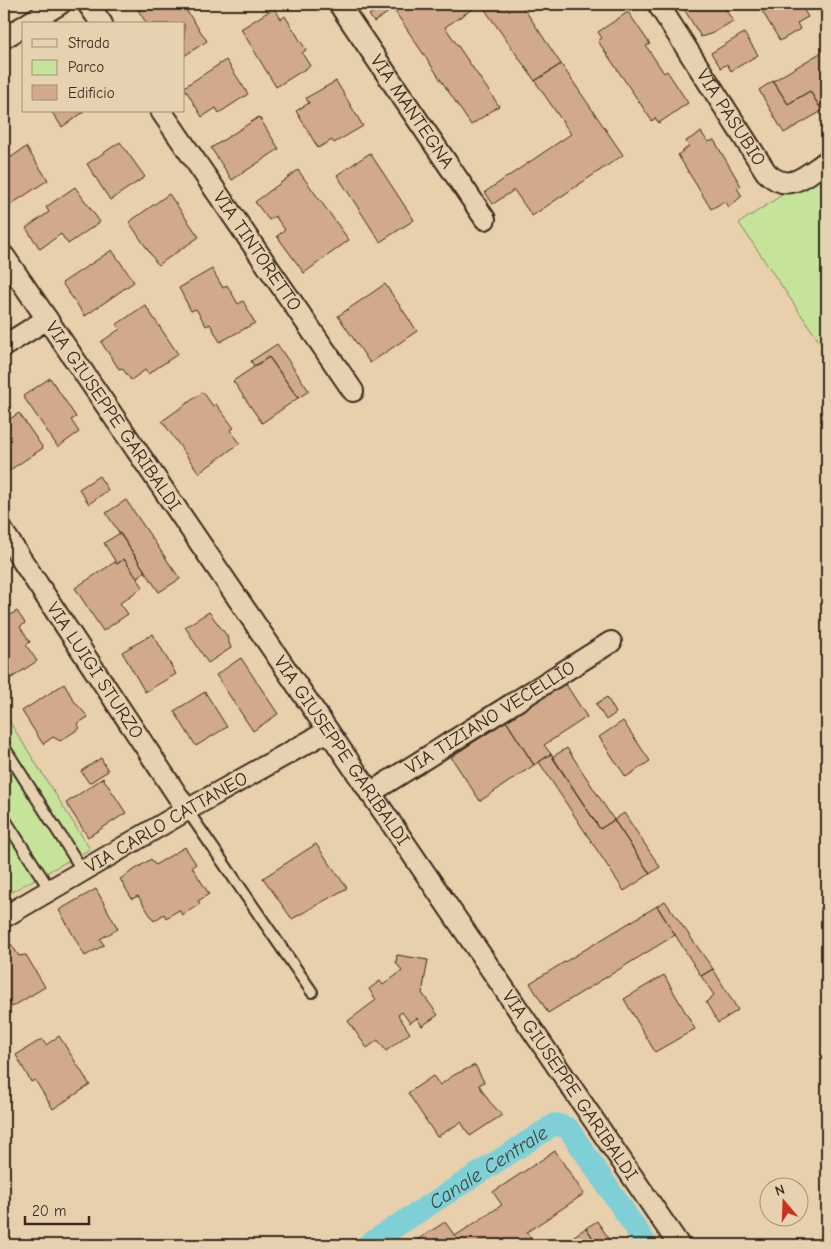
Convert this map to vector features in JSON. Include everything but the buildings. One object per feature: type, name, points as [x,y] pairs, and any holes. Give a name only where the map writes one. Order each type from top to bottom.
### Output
[{"type":"street","points":[[88,4],[101,22]]},
{"type":"street","name":"VIA MANTEGNA","points":[[339,4],[485,219]]},
{"type":"street","name":"VIA PASUBIO","points":[[658,4],[766,172],[772,178],[785,183],[794,182],[827,161]]},
{"type":"street","points":[[31,22],[53,6]]},
{"type":"street","points":[[4,38],[22,27]]},
{"type":"street","name":"VIA TINTORETTO","points":[[163,112],[353,391]]},
{"type":"street","name":"VIA GIUSEPPE GARIBALDI","points":[[4,256],[679,1245]]},
{"type":"street","points":[[4,346],[47,320]]},
{"type":"street","name":"VIA LUIGI STURZO","points":[[4,533],[187,810]]},
{"type":"street","name":"VIA TIZIANO VECELLIO","points":[[370,793],[611,642]]},
{"type":"street","name":"VIA CARLO CATTANEO","points":[[4,917],[187,810],[328,731]]},
{"type":"lane","name":"VIA CARLO CATTANEO","points":[[4,747],[82,872]]},
{"type":"lane","points":[[187,810],[312,992]]},
{"type":"lane","points":[[4,818],[50,890]]},
{"type":"green space","points":[[827,166],[827,353],[739,223]]},
{"type":"green space","points":[[4,713],[90,849],[4,896]]},
{"type":"waterway","name":"Canale Centrale","points":[[367,1245],[555,1124],[568,1128],[647,1245]]}]
